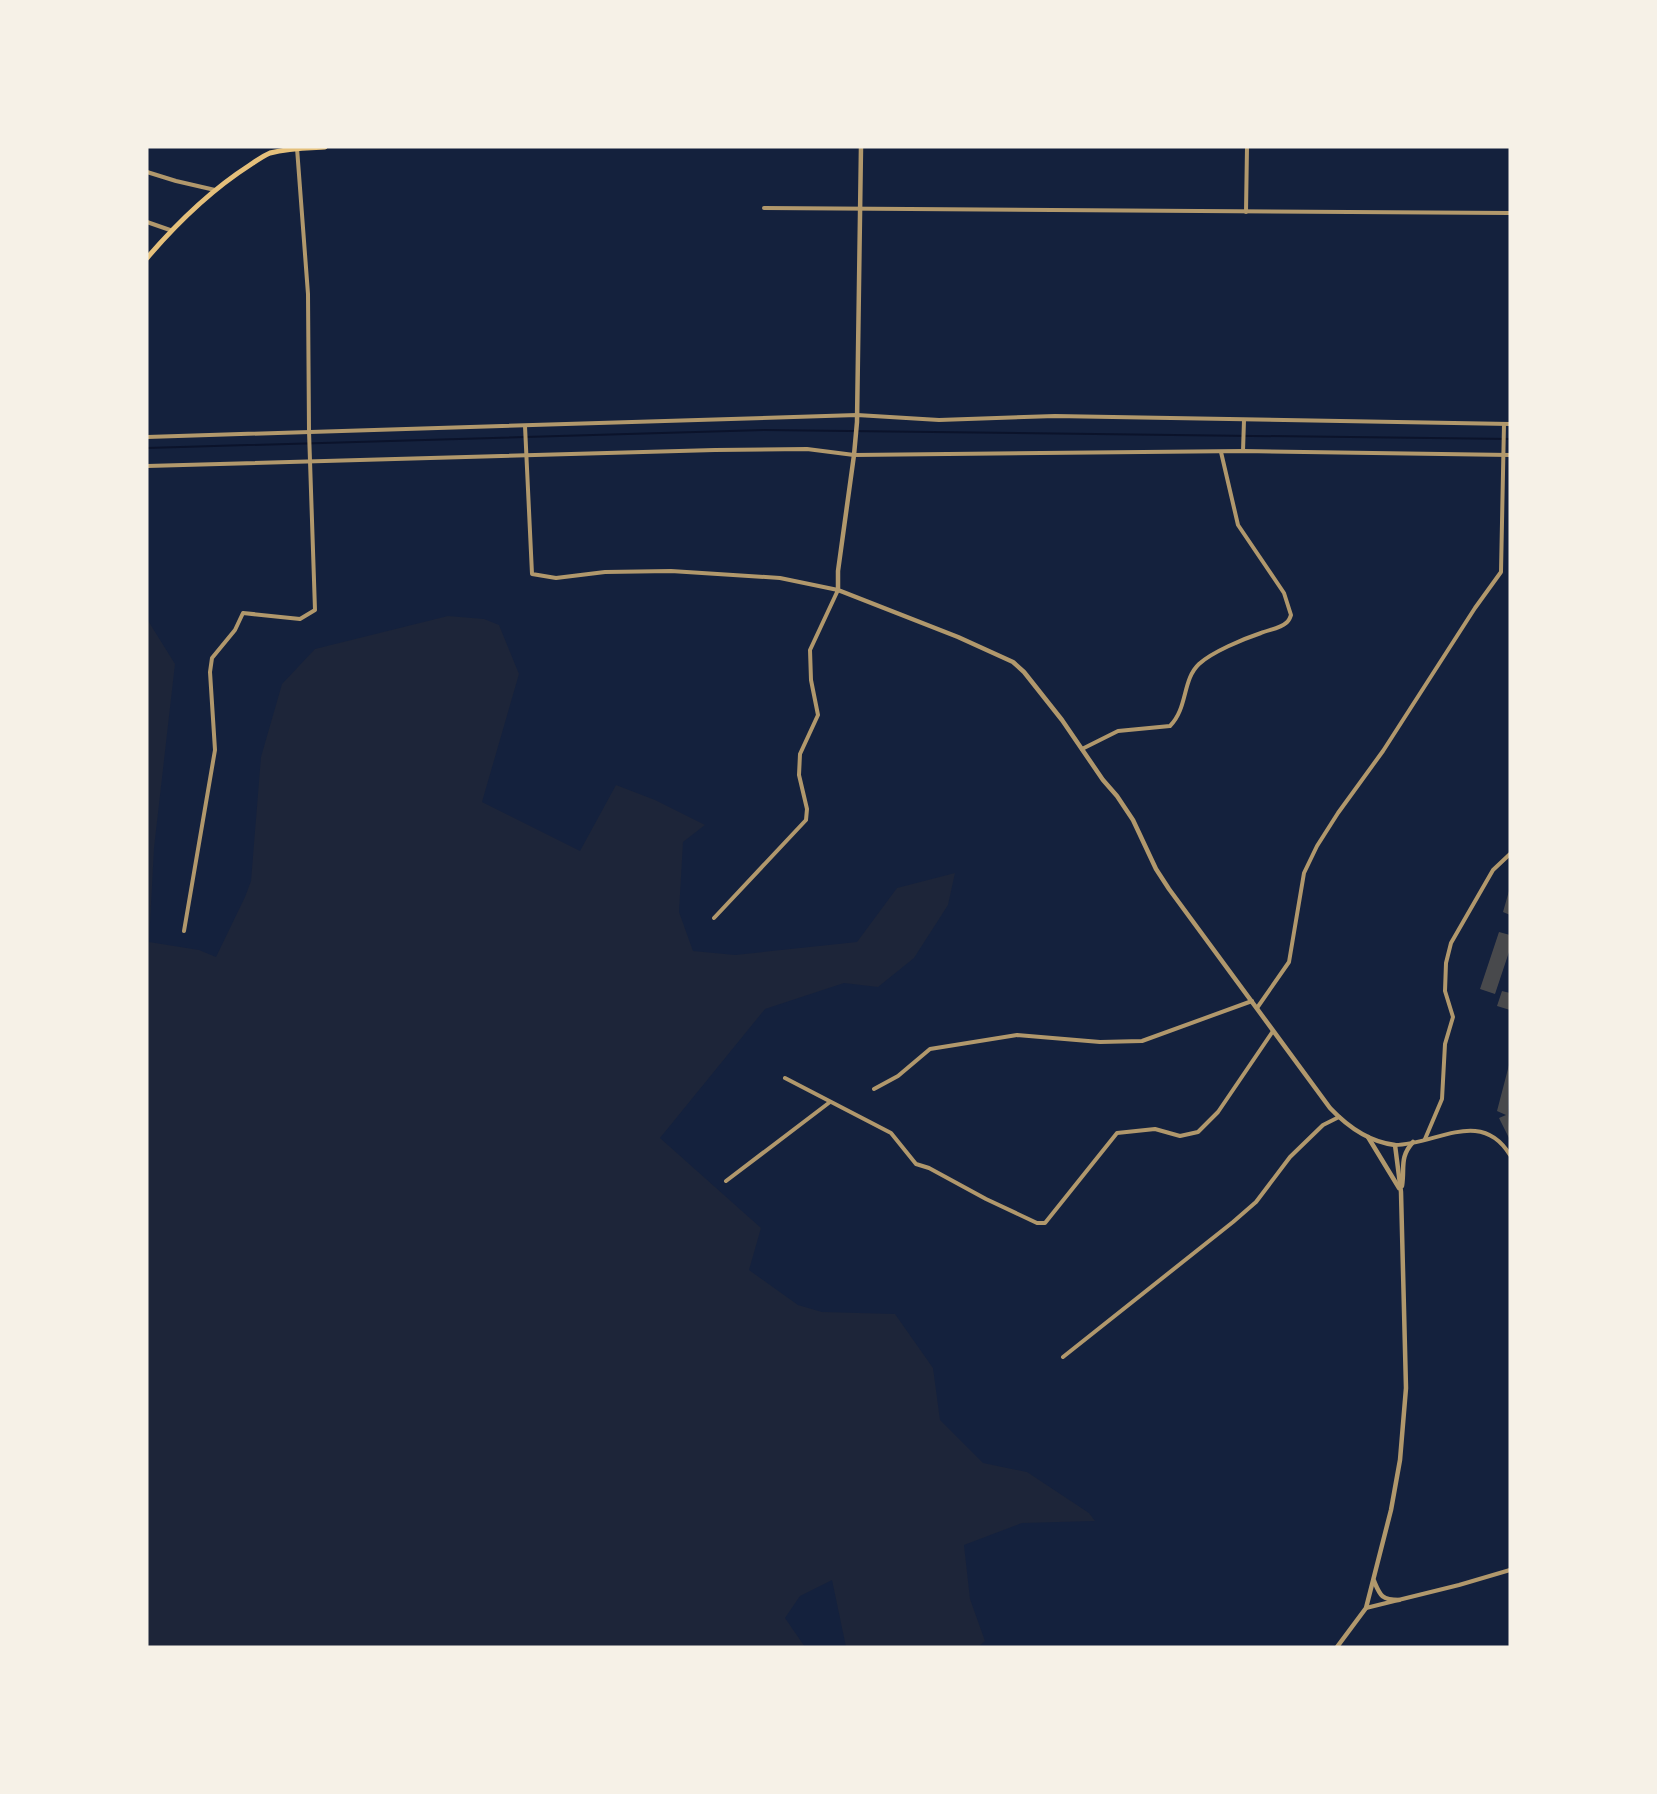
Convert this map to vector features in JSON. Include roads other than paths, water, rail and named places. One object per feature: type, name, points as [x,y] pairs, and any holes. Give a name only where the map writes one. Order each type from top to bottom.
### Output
[{"type":"main road","points":[[147,258],[170,230],[216,190],[268,154],[297,147],[325,147]]},
{"type":"street","points":[[183,931],[215,750],[210,672],[212,658],[235,630],[243,613],[300,619],[315,610],[309,431],[308,294],[297,147]]},
{"type":"street","points":[[714,918],[806,820],[807,809],[799,775],[800,754],[818,715],[811,680],[810,650],[838,590],[837,571],[857,422],[861,147]]},
{"type":"street","points":[[1246,212],[1247,147]]},
{"type":"street","points":[[147,172],[216,190]]},
{"type":"street","points":[[764,208],[1246,212],[1374,210],[1510,213]]},
{"type":"street","points":[[147,222],[170,230]]},
{"type":"street","points":[[147,437],[857,415],[939,420],[1055,416],[1510,424]]},
{"type":"street","points":[[1243,451],[1244,420]]},
{"type":"street","points":[[1257,1008],[1288,962],[1304,873],[1317,846],[1383,751],[1475,608],[1501,572],[1504,424]]},
{"type":"street","points":[[525,426],[532,574],[556,578],[605,572],[682,572],[780,578],[850,593],[1013,662],[1024,672],[1133,820],[1156,869],[1169,889],[1339,1117],[1368,1137],[1395,1145],[1466,1131],[1490,1133],[1500,1140],[1510,1155]]},
{"type":"street","points":[[147,466],[421,457],[807,449],[854,455],[1243,451],[1510,455]]},
{"type":"street","points":[[1082,749],[1118,731],[1170,726],[1181,711],[1190,678],[1197,665],[1212,655],[1286,624],[1291,615],[1284,593],[1238,525],[1221,452]]},
{"type":"street","points":[[1425,1139],[1442,1099],[1445,1044],[1453,1017],[1446,991],[1446,963],[1451,943],[1493,870],[1510,854]]},
{"type":"street","points":[[874,1089],[898,1076],[930,1049],[1017,1035],[1100,1042],[1142,1041],[1252,1001]]},
{"type":"street","points":[[785,1078],[891,1133],[915,1164],[929,1167],[1037,1223],[1045,1223],[1117,1133],[1155,1129],[1180,1136],[1198,1132],[1218,1112],[1273,1031]]},
{"type":"street","points":[[726,1181],[830,1102]]},
{"type":"street","points":[[1063,1357],[1256,1202],[1290,1157],[1323,1125],[1339,1117]]},
{"type":"street","points":[[1368,1137],[1401,1192]]},
{"type":"street","points":[[1337,1647],[1366,1608],[1395,1490],[1406,1388],[1401,1192],[1403,1160],[1406,1150],[1413,1142]]},
{"type":"street","points":[[1395,1145],[1401,1192]]},
{"type":"street","points":[[1366,1608],[1510,1570]]},
{"type":"street","points":[[1374,1581],[1383,1597],[1388,1600],[1399,1600]]},
{"type":"waterway","points":[[147,448],[764,430],[1510,439]]}]
